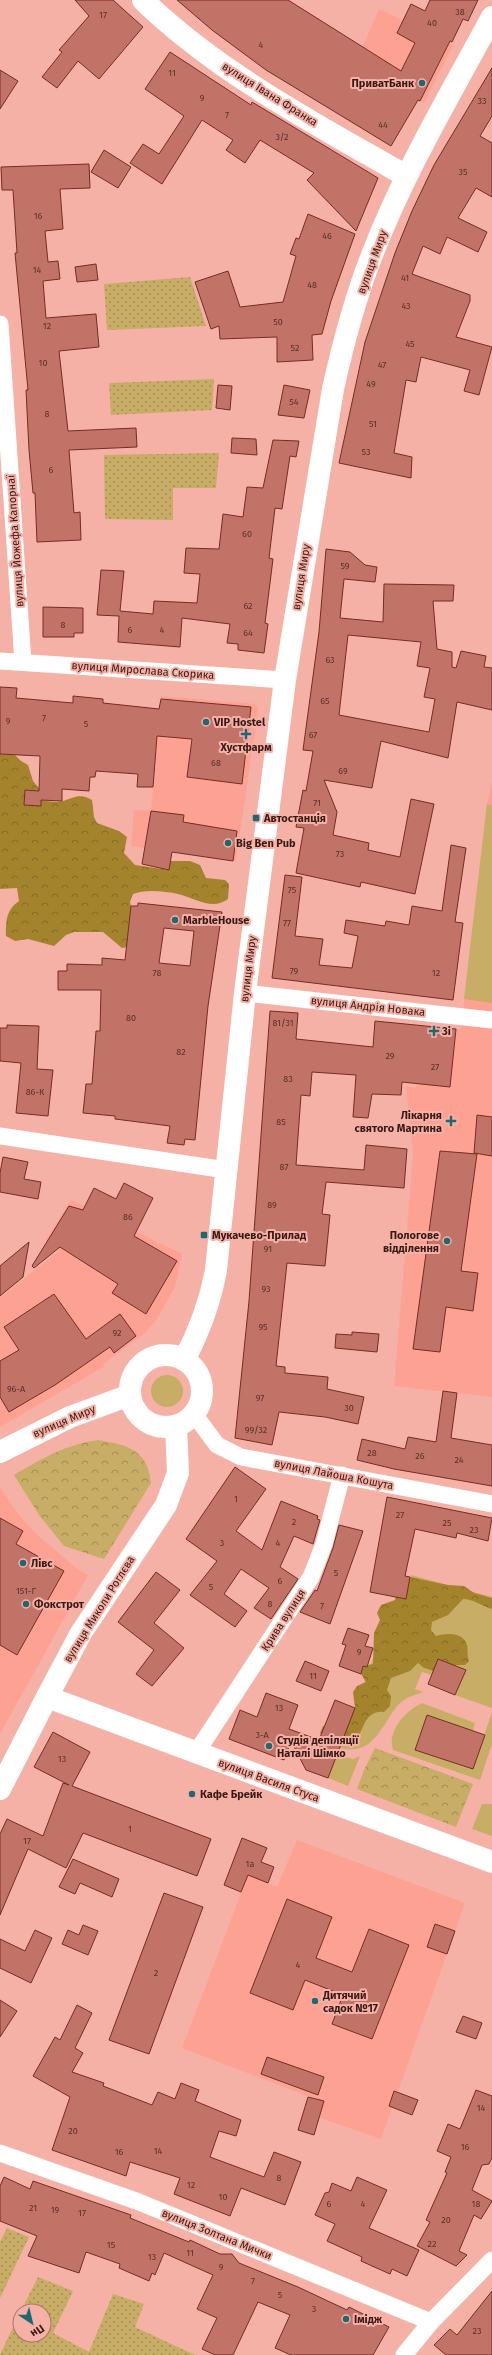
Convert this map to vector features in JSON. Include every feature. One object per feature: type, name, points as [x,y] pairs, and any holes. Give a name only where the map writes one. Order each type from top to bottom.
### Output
[{"type":"main road","name":"вулиця Івана Франка","points":[[143,0],[171,25],[236,73],[406,176]]},
{"type":"main road","name":"вулиця Миру","points":[[184,1360],[199,1332],[209,1305],[216,1270],[245,993],[285,680],[324,434],[341,356],[372,256],[406,176],[492,16]]},
{"type":"main road","points":[[169,1356],[184,1360],[197,1373],[201,1383],[202,1394],[185,1420],[165,1427],[154,1425],[144,1419],[136,1411],[130,1396],[131,1379],[146,1361],[157,1357],[169,1356]]},
{"type":"main road","name":"вулиця Миру","points":[[0,1452],[70,1417],[130,1396]]},
{"type":"main road","name":"вулиця Миколи Роглєва","points":[[0,1789],[81,1633],[166,1505],[178,1473],[185,1420]]},
{"type":"main road","name":"вулиця Василя Стуса","points":[[47,1697],[492,1862]]},
{"type":"street","name":"вулиця Йожефа Капорнаї","points":[[0,324],[23,662]]},
{"type":"street","name":"вулиця Мирослава Скорика","points":[[0,660],[285,680]]},
{"type":"street","name":"вулиця Андрія Новака","points":[[245,993],[492,1020]]},
{"type":"street","points":[[0,1136],[226,1170]]},
{"type":"street","name":"вулиця Лайоша Кошута","points":[[185,1420],[217,1445],[241,1457],[492,1504]]},
{"type":"street","name":"Крива вулиця","points":[[196,1752],[311,1577],[324,1544],[342,1476]]},
{"type":"street","name":"вулиця Золтана Мички","points":[[0,2153],[139,2202],[431,2322]]},
{"type":"street","points":[[404,2355],[431,2322],[492,2260]]},
{"type":"shaded area","points":[[379,9],[453,45],[424,103],[355,64]]},
{"type":"shaded area","points":[[161,696],[255,704],[258,709],[236,861],[131,846],[134,810],[151,811]]},
{"type":"shaded area","name":"Лікарня святого Мартина","points":[[492,782],[492,1397],[394,1386],[413,1155],[406,1086],[416,1088],[416,1083],[450,1087],[456,1029],[461,1029],[487,804]]},
{"type":"shaded area","points":[[71,1200],[182,1254],[175,1287],[157,1319],[145,1333],[103,1364],[105,1366],[0,1427],[0,1298],[60,1250],[46,1240]]},
{"type":"shaded area","points":[[0,1487],[16,1511],[34,1532],[76,1568],[88,1575],[0,1734]]},
{"type":"shaded area","name":"Дитячий садок №17","points":[[297,1840],[465,1903],[381,2139],[315,2116],[318,2100],[182,2048],[248,1875],[277,1887]]},
{"type":"green space","points":[[190,277],[206,326],[107,330],[104,284]]},
{"type":"green space","points":[[214,379],[212,410],[111,415],[109,383]]},
{"type":"green space","points":[[219,453],[216,488],[173,488],[173,520],[105,519],[104,455]]},
{"type":"green space","points":[[0,754],[15,755],[28,765],[33,781],[41,791],[25,790],[24,805],[40,806],[41,800],[58,802],[78,796],[88,798],[92,800],[94,817],[97,823],[119,831],[127,837],[124,853],[135,865],[169,870],[170,861],[190,861],[200,865],[206,878],[225,880],[229,884],[228,899],[216,904],[210,904],[167,892],[149,891],[133,894],[130,902],[131,906],[128,934],[132,946],[122,948],[103,932],[74,932],[66,935],[54,946],[28,939],[15,941],[6,936],[9,912],[11,908],[19,901],[17,888],[0,889]]},
{"type":"green space","points":[[487,804],[492,805],[492,1003],[464,999]]},
{"type":"green space","points":[[164,1375],[170,1375],[179,1379],[183,1391],[179,1403],[170,1407],[164,1407],[155,1403],[151,1394],[151,1388],[155,1379]]},
{"type":"green space","points":[[98,1440],[119,1444],[135,1451],[146,1463],[151,1483],[104,1559],[64,1546],[39,1515],[14,1475],[44,1458],[65,1449]]},
{"type":"green space","points":[[411,1575],[492,1597],[492,1708],[455,1695],[465,1670],[438,1659],[432,1675],[422,1672],[415,1689],[423,1692],[403,1700],[392,1713],[376,1737],[361,1748],[352,1750],[340,1748],[396,1596],[406,1598]]},
{"type":"green space","points":[[410,1577],[448,1585],[464,1586],[474,1593],[492,1598],[492,1609],[474,1601],[463,1599],[448,1615],[432,1622],[431,1630],[436,1636],[454,1634],[465,1641],[469,1661],[465,1665],[453,1665],[438,1659],[434,1671],[424,1668],[418,1663],[410,1671],[391,1678],[387,1690],[391,1696],[390,1706],[384,1712],[378,1712],[370,1716],[364,1724],[358,1738],[342,1743],[328,1740],[320,1733],[323,1726],[331,1724],[348,1726],[355,1708],[353,1692],[357,1686],[366,1682],[361,1674],[363,1666],[373,1664],[374,1633],[380,1620],[377,1613],[381,1605],[395,1600],[396,1596],[406,1598]]},
{"type":"green space","points":[[422,1703],[475,1723],[473,1731],[427,1715],[415,1750],[473,1769],[492,1712],[492,1744],[480,1780],[393,1750],[393,1736],[399,1722],[409,1711]]},
{"type":"green space","points":[[375,1748],[473,1784],[456,1827],[357,1789],[364,1770]]},
{"type":"green space","points":[[337,1755],[353,1759],[360,1756],[348,1786],[328,1778]]},
{"type":"green space","points":[[482,1804],[492,1804],[492,1836],[472,1829]]},
{"type":"green space","points":[[7,2228],[29,2237],[0,2298],[0,2242]]},
{"type":"green space","points":[[38,2277],[73,2291],[53,2333],[89,2352],[113,2294],[144,2304],[135,2327],[195,2355],[0,2355],[12,2329],[12,2343],[52,2343],[52,2303],[25,2303]]},
{"type":"building","points":[[75,0],[113,0],[143,27],[99,79],[78,61],[57,88],[42,77],[62,52],[59,50],[89,16]]},
{"type":"building","points":[[177,0],[288,0],[401,71],[415,43],[397,33],[411,4],[425,11],[430,0],[478,0],[468,21],[463,19],[452,42],[450,41],[420,101],[418,100],[391,146],[266,70],[212,30]]},
{"type":"building","points":[[170,52],[251,105],[252,102],[378,178],[356,231],[307,180],[314,173],[260,140],[245,163],[226,150],[233,140],[202,120],[162,184],[130,163],[143,144],[159,154],[184,116],[145,89]]},
{"type":"building","points":[[492,68],[492,116],[480,136],[492,143],[492,197],[476,188],[458,218],[487,232],[478,252],[447,237],[440,254],[423,246],[412,274],[470,295],[470,301],[456,337],[492,347],[479,395],[464,391],[470,370],[421,357],[416,382],[406,380],[394,453],[412,457],[411,478],[339,463],[365,342],[395,253],[412,211],[434,165]]},
{"type":"building","points":[[0,70],[18,81],[0,109]]},
{"type":"building","points":[[104,150],[131,167],[118,188],[91,172]]},
{"type":"building","points":[[89,164],[90,188],[60,189],[63,229],[45,231],[48,262],[58,261],[60,279],[43,281],[46,318],[96,314],[99,347],[59,351],[68,431],[136,428],[137,447],[69,450],[74,513],[80,512],[81,540],[37,542],[35,493],[33,493],[29,450],[26,390],[28,390],[15,253],[17,253],[13,190],[2,190],[1,167]]},
{"type":"building","points":[[308,214],[355,234],[331,301],[322,334],[312,335],[313,360],[277,362],[277,337],[220,339],[219,326],[211,329],[195,282],[228,271],[240,307],[283,302],[296,256],[290,254],[296,238],[299,239]]},
{"type":"building","points":[[96,264],[98,280],[77,282],[75,267]]},
{"type":"building","points":[[218,385],[232,386],[230,410],[216,408]]},
{"type":"building","points":[[284,385],[310,390],[304,418],[278,415]]},
{"type":"building","points":[[232,438],[256,439],[257,455],[231,453]]},
{"type":"building","points":[[273,440],[299,441],[296,457],[290,456],[282,509],[275,508],[269,558],[273,559],[265,623],[268,624],[264,653],[238,650],[238,644],[227,643],[230,624],[182,618],[180,647],[118,642],[119,616],[97,615],[101,570],[124,571],[120,611],[153,614],[154,601],[197,603],[200,574],[184,573],[186,548],[219,549],[223,514],[243,517],[247,487],[263,488]]},
{"type":"building","points":[[326,549],[350,552],[365,565],[377,567],[375,582],[344,579],[340,618],[383,622],[384,584],[454,585],[453,601],[433,601],[437,649],[452,652],[452,667],[456,668],[461,651],[486,656],[484,667],[492,668],[492,710],[457,702],[448,758],[381,741],[372,788],[324,780],[337,812],[333,835],[369,843],[368,850],[400,857],[411,799],[434,804],[415,894],[361,882],[360,887],[296,873],[304,828],[296,827],[303,790],[306,791],[313,751],[303,750],[319,632]],"holes":[[[348,635],[421,642],[417,666],[430,668],[424,697],[435,699],[429,732],[339,715]]]},
{"type":"building","points":[[43,607],[83,608],[83,633],[74,633],[74,637],[43,637]]},
{"type":"building","points":[[0,687],[17,688],[16,698],[73,703],[73,696],[103,699],[103,703],[159,709],[161,699],[251,707],[242,784],[187,777],[192,739],[157,736],[153,787],[137,787],[138,774],[96,771],[95,777],[90,777],[89,791],[62,789],[62,801],[41,800],[41,806],[24,805],[25,790],[39,791],[40,756],[0,754]]},
{"type":"building","points":[[151,811],[184,815],[183,822],[237,831],[233,861],[172,852],[169,870],[142,864]]},
{"type":"building","points":[[451,845],[466,848],[455,922],[463,923],[453,1000],[272,978],[285,875],[302,877],[295,936],[323,939],[319,965],[352,968],[358,936],[344,933],[346,920],[385,926],[386,921],[409,925],[412,906],[442,911]]},
{"type":"building","points":[[138,903],[222,912],[208,1006],[195,1140],[185,1139],[184,1145],[167,1143],[170,1126],[115,1119],[115,1116],[83,1113],[86,1084],[92,1084],[96,1031],[100,1031],[101,990],[58,990],[58,971],[67,971],[67,964],[102,965],[102,958],[125,960],[131,906],[138,906]],"holes":[[[164,928],[194,931],[190,966],[159,963]]]},
{"type":"building","points":[[270,1011],[298,1013],[296,1039],[373,1047],[375,1021],[456,1029],[450,1087],[402,1082],[401,1095],[372,1094],[368,1118],[353,1117],[356,1075],[312,1072],[310,1096],[301,1095],[296,1165],[364,1170],[366,1145],[407,1149],[404,1188],[326,1182],[322,1214],[330,1215],[325,1266],[287,1263],[276,1366],[285,1367],[285,1373],[328,1377],[327,1389],[364,1397],[358,1424],[325,1417],[279,1412],[272,1445],[235,1438],[249,1301]]},
{"type":"building","points":[[7,1025],[39,1026],[37,1069],[53,1070],[48,1116],[16,1113],[21,1063],[0,1061],[0,1028],[7,1028]]},
{"type":"building","points":[[477,1115],[492,1117],[492,1156],[474,1153]]},
{"type":"building","name":"Пологове відділення","points":[[440,1151],[477,1154],[461,1271],[478,1273],[473,1311],[446,1307],[440,1352],[413,1349]]},
{"type":"building","points":[[3,1157],[28,1162],[24,1179],[41,1182],[38,1199],[0,1192],[0,1173]]},
{"type":"building","points":[[124,1183],[153,1198],[134,1236],[177,1261],[146,1314],[112,1293],[118,1284],[60,1247],[34,1268],[32,1266],[69,1206],[83,1210],[94,1188],[116,1199]]},
{"type":"building","points":[[29,1242],[23,1277],[0,1296],[0,1266]]},
{"type":"building","points":[[54,1294],[86,1339],[120,1314],[136,1336],[114,1353],[110,1347],[55,1385],[9,1412],[0,1397],[0,1361],[19,1350],[4,1327]]},
{"type":"building","points":[[352,1332],[379,1334],[377,1352],[335,1348],[336,1334],[352,1335]]},
{"type":"building","points":[[443,1391],[457,1393],[451,1438],[492,1445],[492,1486],[394,1469],[357,1460],[362,1439],[405,1449],[408,1437],[436,1442]]},
{"type":"building","points":[[235,1467],[266,1489],[236,1531],[262,1550],[281,1501],[318,1516],[317,1519],[320,1520],[313,1544],[294,1536],[280,1567],[298,1579],[271,1619],[254,1608],[269,1588],[241,1569],[224,1594],[247,1611],[235,1627],[190,1595],[217,1561],[186,1539]]},
{"type":"building","points":[[387,1497],[492,1518],[488,1541],[457,1533],[456,1538],[415,1529],[405,1576],[410,1577],[406,1599],[370,1592]]},
{"type":"building","points":[[0,1518],[23,1531],[16,1544],[64,1571],[17,1655],[0,1645]]},
{"type":"building","points":[[339,1525],[363,1531],[330,1624],[300,1612],[315,1590],[317,1591],[333,1548]]},
{"type":"building","points":[[156,1572],[180,1590],[154,1623],[184,1648],[152,1686],[136,1674],[154,1650],[118,1622]]},
{"type":"building","points":[[348,1628],[369,1635],[365,1646],[373,1648],[367,1667],[363,1666],[361,1674],[339,1666],[346,1645],[342,1644]]},
{"type":"building","points":[[438,1659],[466,1670],[455,1695],[428,1684]]},
{"type":"building","points":[[305,1661],[329,1671],[321,1691],[296,1681]]},
{"type":"building","points":[[266,1693],[298,1705],[289,1729],[319,1740],[335,1700],[355,1708],[328,1778],[306,1770],[291,1741],[284,1760],[229,1739],[240,1710],[257,1717]]},
{"type":"building","points":[[427,1715],[485,1735],[473,1769],[415,1750]]},
{"type":"building","points":[[53,1732],[90,1752],[72,1786],[211,1839],[197,1876],[83,1833],[66,1868],[28,1849],[0,1915],[0,1834],[7,1819],[43,1836],[63,1783],[69,1785],[34,1767]]},
{"type":"building","points":[[242,1838],[267,1848],[261,1862],[274,1867],[268,1883],[248,1875],[241,1892],[224,1885]]},
{"type":"building","points":[[73,1859],[119,1879],[112,1897],[80,1883],[75,1894],[59,1887]]},
{"type":"building","points":[[164,1893],[203,1907],[149,2054],[109,2040]]},
{"type":"building","points":[[287,1899],[332,1917],[316,1958],[352,1972],[369,1929],[409,1945],[372,2039],[332,2024],[343,1995],[305,1980],[293,2010],[250,1993]]},
{"type":"building","points":[[435,1924],[455,1931],[447,1954],[427,1947]]},
{"type":"building","points":[[83,1925],[98,1931],[88,1955],[62,1944],[68,1930],[79,1935]]},
{"type":"building","points":[[35,1930],[52,1938],[31,1983],[0,1968],[0,1939],[25,1951]]},
{"type":"building","points":[[0,2000],[17,2011],[0,2037]]},
{"type":"building","points":[[77,2005],[92,2013],[75,2048],[83,2053],[72,2072],[104,2083],[103,2086],[152,2105],[158,2092],[175,2099],[181,2083],[199,2090],[195,2101],[241,2120],[236,2136],[219,2131],[210,2157],[264,2177],[274,2152],[301,2162],[285,2205],[241,2188],[230,2216],[174,2194],[180,2178],[130,2162],[126,2176],[52,2150],[70,2097],[33,2076],[55,2037],[60,2040]]},
{"type":"building","points":[[463,2016],[482,2023],[476,2039],[456,2032]]},
{"type":"building","points":[[267,2057],[324,2077],[318,2095],[261,2074]]},
{"type":"building","points":[[476,2090],[492,2096],[492,2158],[489,2164],[482,2165],[472,2190],[492,2201],[481,2219],[474,2215],[459,2251],[467,2255],[456,2266],[417,2246],[430,2222],[426,2220],[447,2173],[445,2172],[451,2157],[437,2151],[448,2124],[460,2129]]},
{"type":"building","points":[[394,2091],[418,2100],[412,2115],[389,2106]]},
{"type":"building","points":[[308,2097],[324,2101],[314,2135],[298,2130]]},
{"type":"building","points":[[4,2177],[30,2189],[33,2181],[131,2215],[130,2218],[189,2242],[190,2240],[220,2254],[232,2254],[239,2263],[298,2287],[347,2310],[349,2307],[389,2327],[373,2355],[291,2355],[275,2348],[290,2315],[258,2302],[233,2355],[215,2355],[202,2349],[217,2318],[197,2309],[213,2275],[164,2253],[155,2275],[152,2273],[149,2281],[119,2268],[120,2264],[86,2252],[79,2273],[28,2256],[37,2236],[0,2221],[0,2186]]},
{"type":"building","points":[[357,2177],[387,2190],[369,2228],[419,2250],[407,2276],[392,2269],[390,2274],[361,2261],[362,2257],[327,2241],[335,2224],[315,2215],[325,2193],[329,2192],[332,2183],[351,2191]]},
{"type":"building","points":[[492,2291],[492,2355],[446,2355],[434,2345],[450,2329],[457,2335]]},
{"type":"place","name":"ПриватБанк","points":[[422,83]]},
{"type":"place","name":"VIP Hostel","points":[[206,722]]},
{"type":"place","name":"Хустфарм","points":[[246,734]]},
{"type":"place","name":"Автостанція","points":[[256,818]]},
{"type":"place","name":"Big Ben Pub","points":[[228,843]]},
{"type":"place","name":"MarbleHouse","points":[[175,920]]},
{"type":"place","name":"3і","points":[[434,1031]]},
{"type":"place","name":"Лікарня святого Мартина","points":[[451,1121]]},
{"type":"place","name":"Мукачево-Прилад","points":[[204,1235]]},
{"type":"place","name":"Пологове відділення","points":[[447,1241]]},
{"type":"place","name":"Лівс","points":[[23,1563]]},
{"type":"place","name":"Фокстрот","points":[[26,1604]]},
{"type":"place","name":"Студія депіляції Наталі Шімко","points":[[269,1746]]},
{"type":"place","name":"Кафе Брейк","points":[[192,1794]]},
{"type":"place","name":"Дитячий садок №17","points":[[315,2001]]},
{"type":"place","name":"Імідж","points":[[346,2319]]}]
